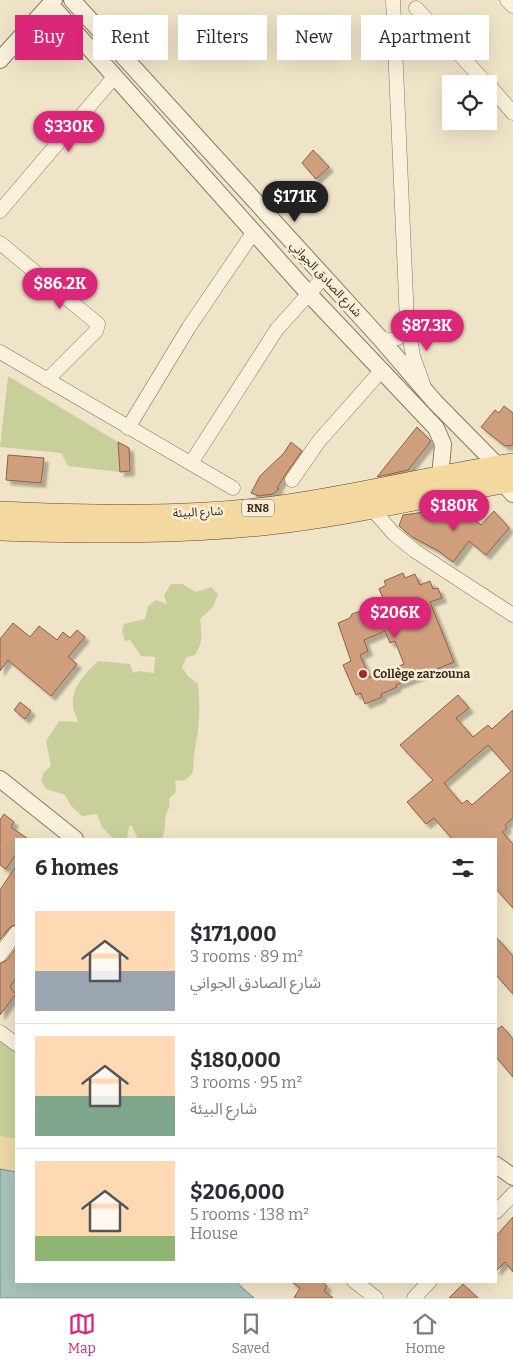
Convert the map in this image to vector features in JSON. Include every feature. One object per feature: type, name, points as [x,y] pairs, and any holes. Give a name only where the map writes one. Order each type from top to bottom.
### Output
[{"type":"main road","name":"شارع البيئة","points":[[0,512],[69,515],[162,514],[265,508],[440,478],[508,478]]},
{"type":"main road","name":"شارع البيئة","points":[[0,530],[161,532],[269,524],[372,509],[508,478]]},
{"type":"street","name":"شارع الصادق الجواني","points":[[72,0],[379,337],[435,402],[508,478]]},
{"type":"street","points":[[507,0],[513,6]]},
{"type":"street","points":[[0,60],[52,2],[253,232],[436,428],[441,438],[443,450],[440,478]]},
{"type":"street","points":[[425,389],[413,356],[407,321],[394,5],[420,4],[480,75]]},
{"type":"street","points":[[0,211],[115,76]]},
{"type":"street","points":[[497,94],[513,113]]},
{"type":"street","points":[[128,428],[189,327],[253,232]]},
{"type":"street","points":[[0,243],[98,324],[96,331],[47,380]]},
{"type":"street","points":[[192,463],[276,329],[324,277]]},
{"type":"street","points":[[379,337],[388,340],[398,338],[407,321]]},
{"type":"street","points":[[0,352],[233,488]]},
{"type":"street","points":[[292,480],[319,441],[382,371]]},
{"type":"street","points":[[422,413],[435,402]]},
{"type":"street","points":[[372,509],[394,534],[415,552],[513,615]]},
{"type":"street","points":[[0,779],[73,838]]},
{"type":"street","points":[[0,955],[15,934]]},
{"type":"street","points":[[0,1032],[15,1043]]},
{"type":"street","points":[[497,1166],[513,1177]]},
{"type":"street","points":[[497,1211],[513,1194]]},
{"type":"street","points":[[357,1283],[376,1298]]},
{"type":"street","points":[[414,1298],[428,1283]]},
{"type":"green space","points":[[8,376],[118,442],[120,472],[68,466],[61,453],[0,447]]},
{"type":"green space","points":[[171,584],[182,584],[196,592],[211,587],[218,594],[213,607],[200,619],[201,638],[198,651],[195,655],[187,657],[182,667],[188,676],[198,684],[199,720],[193,770],[191,775],[185,780],[175,780],[176,792],[169,799],[162,838],[138,838],[132,826],[129,826],[127,838],[113,838],[102,827],[97,814],[82,816],[71,806],[65,795],[46,789],[41,780],[44,772],[51,766],[46,741],[59,721],[78,722],[73,708],[74,693],[80,681],[98,661],[130,664],[133,673],[139,671],[154,673],[155,657],[141,656],[130,640],[125,641],[122,631],[124,624],[145,619],[148,606],[156,600],[167,604],[164,595]]},
{"type":"green space","points":[[0,1040],[15,1052],[15,1139],[0,1136]]},
{"type":"sand","points":[[0,1136],[15,1139],[15,1172],[0,1169]]},
{"type":"water","points":[[0,1169],[15,1172],[15,1283],[237,1283],[254,1298],[0,1298]]},
{"type":"building","points":[[313,150],[329,167],[316,179],[302,163]]},
{"type":"building","points":[[504,406],[513,413],[513,445],[505,446],[481,427],[495,410],[499,413]]},
{"type":"building","points":[[417,427],[431,441],[408,470],[377,477]]},
{"type":"building","points":[[118,442],[129,448],[130,471],[120,472]]},
{"type":"building","points":[[291,442],[302,451],[277,488],[279,489],[273,494],[259,496],[251,493],[260,476],[284,453]]},
{"type":"building","points":[[8,455],[44,458],[41,483],[6,480]]},
{"type":"building","points":[[494,511],[509,528],[486,555],[469,541],[453,562],[437,550],[412,537],[399,526],[403,515],[425,512],[463,517],[466,513],[481,525]]},
{"type":"building","points":[[403,573],[405,578],[415,574],[420,585],[430,581],[433,589],[438,588],[442,598],[430,602],[454,662],[437,669],[433,673],[426,673],[396,685],[397,687],[381,694],[382,697],[365,704],[361,693],[356,695],[343,665],[351,661],[338,623],[350,618],[352,614],[375,606],[374,602],[383,598],[379,589],[386,585],[384,581]],"holes":[[[385,631],[390,643],[395,641],[404,664],[370,678],[360,655],[368,651],[364,640]]]},
{"type":"building","points":[[13,623],[30,637],[39,626],[57,640],[63,632],[70,638],[77,630],[85,637],[68,657],[77,664],[51,696],[8,660],[0,671],[0,639]]},
{"type":"building","points":[[458,695],[469,708],[456,718],[473,737],[488,725],[492,729],[513,710],[513,818],[505,825],[507,828],[502,832],[513,844],[513,908],[497,890],[497,838],[451,838],[434,818],[426,824],[407,802],[433,780],[400,745]],"holes":[[[488,745],[511,771],[472,805],[467,800],[462,804],[444,783]]]},
{"type":"building","points":[[20,702],[31,711],[25,719],[14,710]]},
{"type":"building","points":[[4,814],[14,822],[11,827],[27,838],[15,838],[15,856],[6,869],[0,865],[0,820]]},
{"type":"building","points":[[15,868],[15,925],[9,928],[0,940],[0,890]]},
{"type":"building","points":[[497,938],[513,956],[513,994],[497,976]]},
{"type":"building","points":[[15,949],[15,980],[10,987],[15,995],[0,1015],[0,964],[7,960]]},
{"type":"building","points":[[502,1026],[513,1039],[513,1077],[497,1058],[497,1029]]},
{"type":"building","points":[[513,1217],[513,1272],[505,1262],[497,1270],[497,1235]]},
{"type":"building","points":[[293,1283],[323,1283],[327,1286],[324,1291],[333,1298],[294,1298],[300,1288]]},
{"type":"building","points":[[463,1284],[478,1298],[449,1298]]},
{"type":"place","name":"Collège zarzouna","points":[[363,674]]}]
